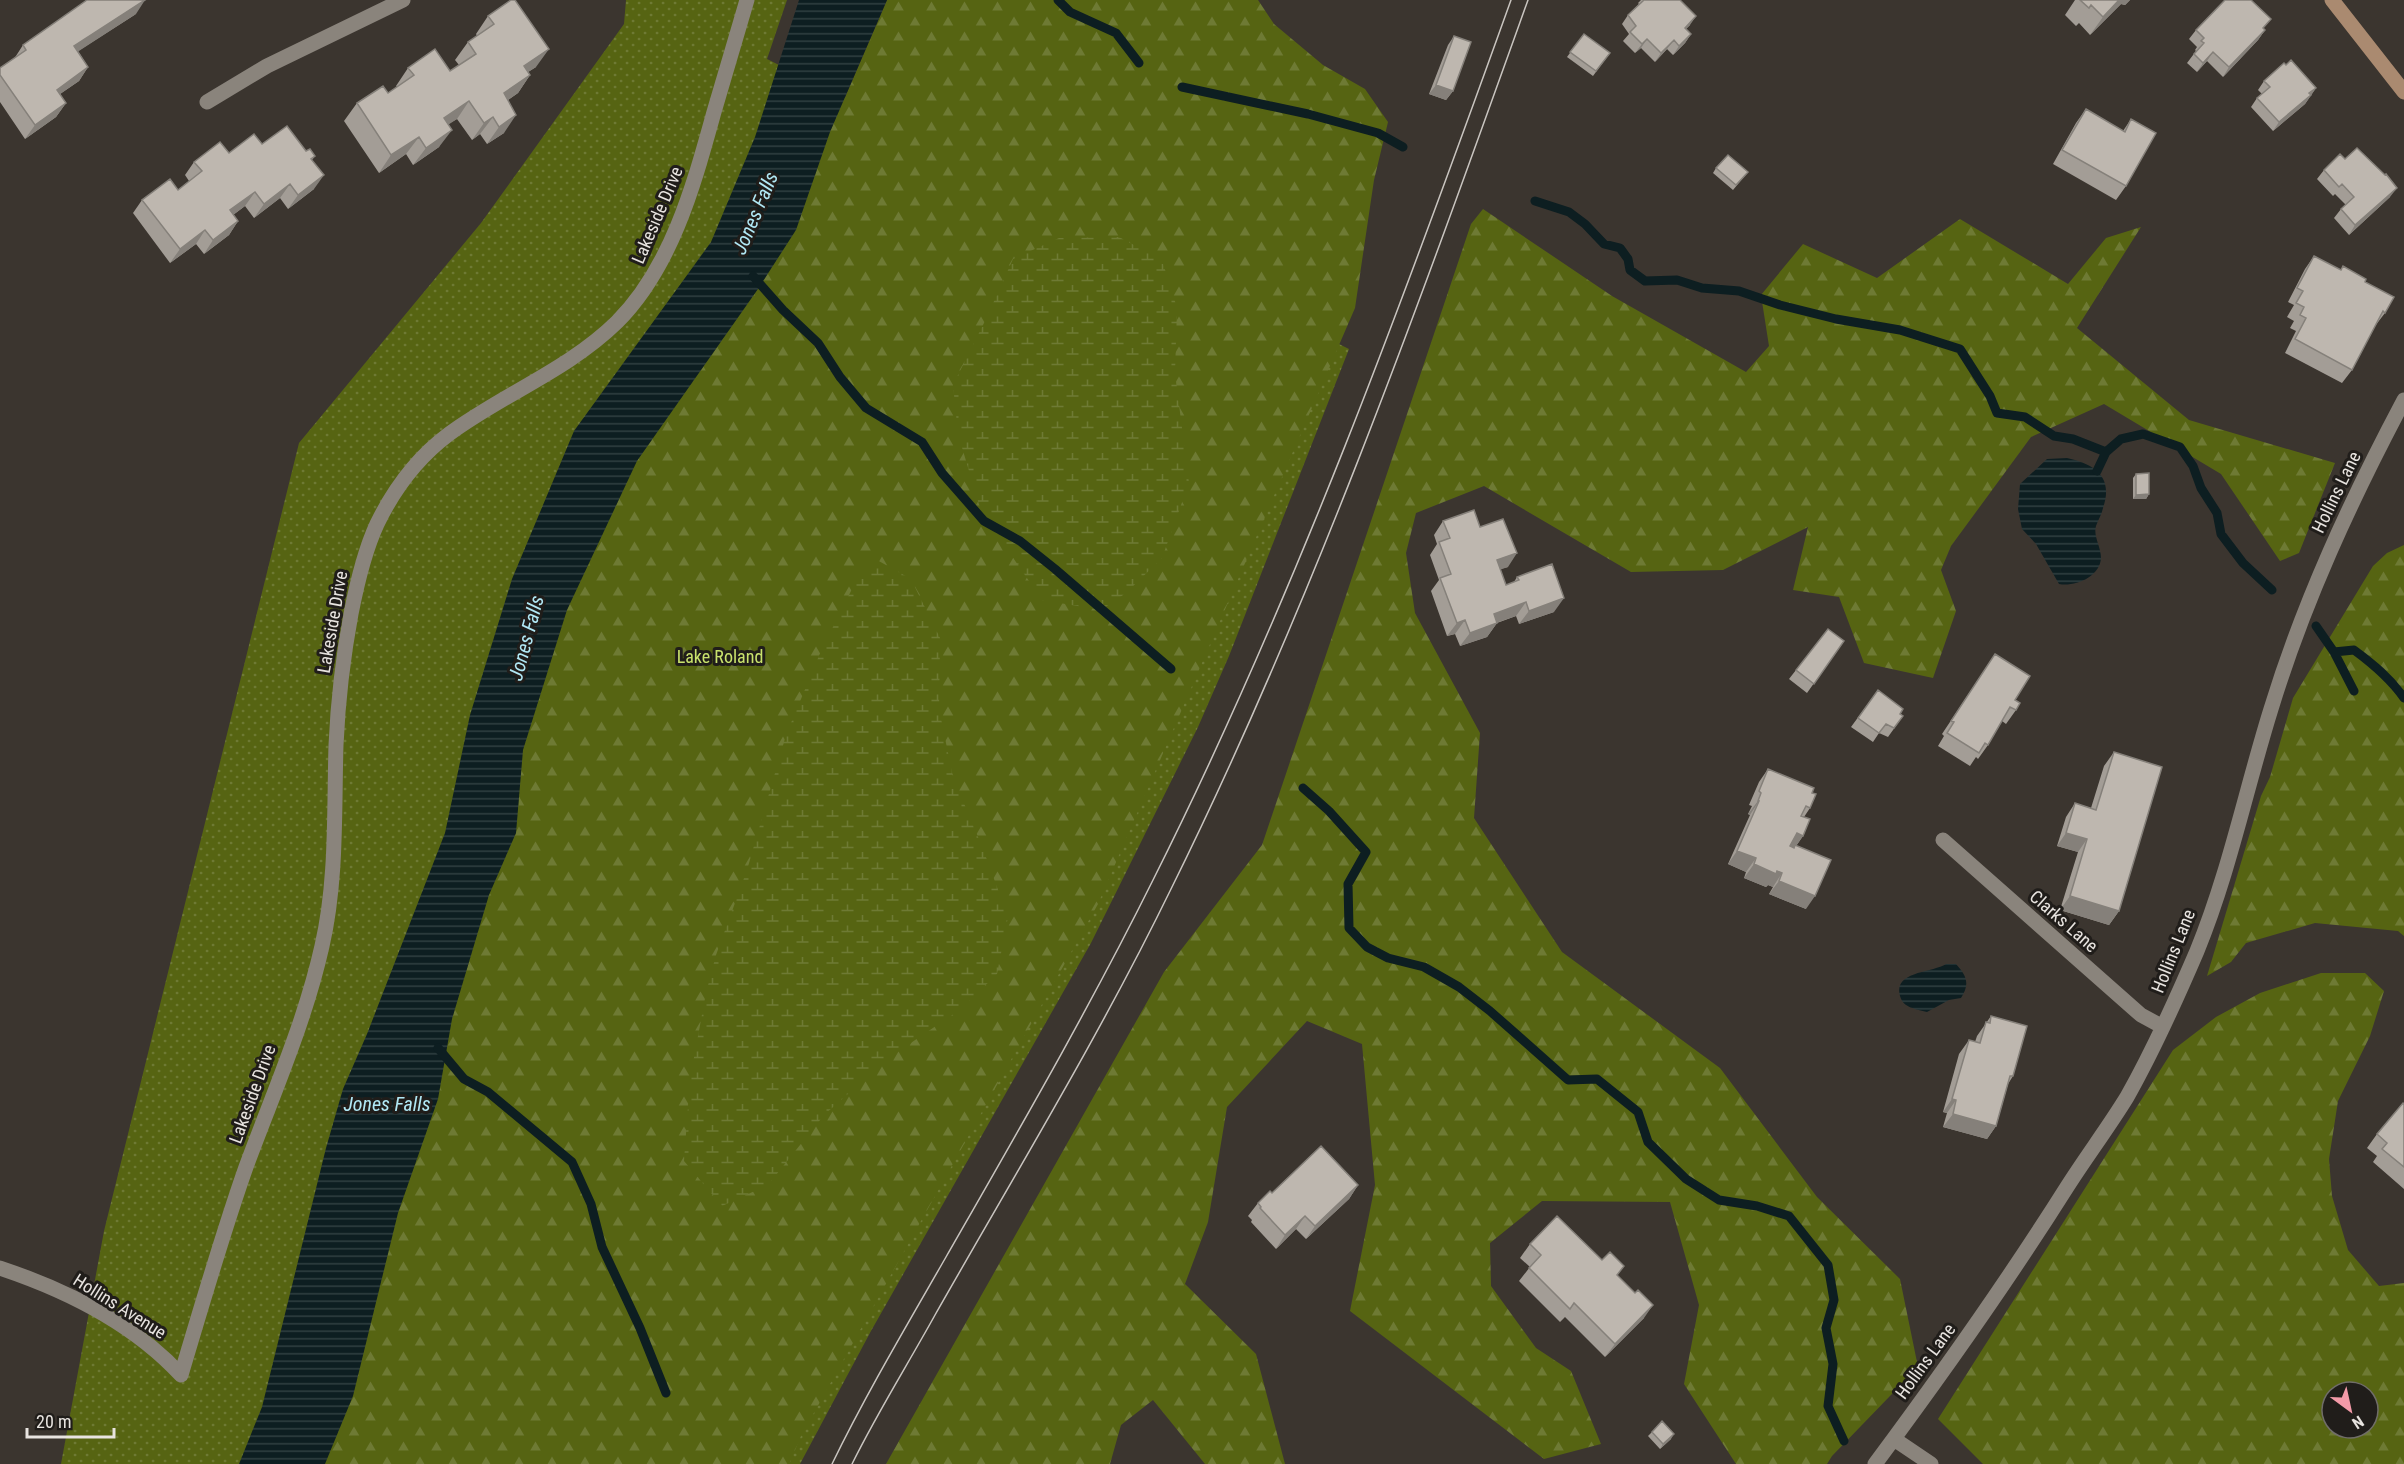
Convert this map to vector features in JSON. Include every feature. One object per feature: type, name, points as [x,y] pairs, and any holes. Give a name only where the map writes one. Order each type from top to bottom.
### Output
[{"type":"main road","points":[[2332,0],[2404,92]]},
{"type":"street","points":[[207,102],[267,66],[403,0]]},
{"type":"street","name":"Lakeside Drive","points":[[180,1375],[226,1225],[309,995],[322,945],[332,878],[336,741],[342,661],[364,555],[376,526],[392,497],[408,473],[428,451],[456,429],[560,367],[617,321],[637,299],[653,275],[668,245],[699,168],[747,0]]},
{"type":"street","name":"Hollins Lane","points":[[1875,1464],[1987,1310],[2054,1209],[2127,1097],[2163,1027],[2197,950],[2217,894],[2271,709],[2311,594],[2332,542],[2404,400]]},
{"type":"street","name":"Clarks Lane","points":[[1943,840],[2141,1015],[2163,1027]]},
{"type":"street","name":"Hollins Avenue","points":[[0,1268],[31,1278],[99,1311],[163,1356],[180,1375]]},
{"type":"street","points":[[1894,1438],[1931,1464]]},
{"type":"green space","name":"Lake Roland","points":[[626,0],[787,0],[767,59],[1349,349],[1229,656],[1198,727],[1091,943],[871,1331],[800,1464],[61,1464],[104,1231],[299,443],[481,223],[624,24]]},
{"type":"green space","name":"Lake Roland","points":[[887,0],[1258,0],[1274,24],[1323,65],[1365,89],[1388,122],[1374,180],[1355,308],[1098,904],[801,1436],[789,1464],[325,1464],[353,1396],[398,1213],[438,1099],[452,1019],[489,895],[516,833],[523,750],[567,610],[637,461],[758,289],[796,230],[830,132]]},
{"type":"green space","points":[[1483,209],[1612,296],[1746,372],[1769,346],[1761,295],[1803,244],[1877,278],[1960,219],[2068,284],[2106,238],[2141,227],[2077,328],[2189,420],[2335,463],[2299,553],[2280,561],[2221,474],[2104,404],[2031,437],[1951,546],[1941,570],[1956,611],[1933,678],[1864,663],[1839,597],[1793,590],[1808,527],[1723,570],[1631,572],[1484,486],[1416,513],[1406,553],[1415,613],[1480,733],[1474,818],[1562,952],[1720,1068],[1817,1197],[1900,1279],[1918,1367],[1832,1456],[1827,1464],[1736,1464],[1684,1384],[1699,1305],[1670,1202],[1542,1201],[1490,1243],[1491,1286],[1536,1348],[1571,1371],[1601,1444],[1544,1459],[1350,1311],[1375,1185],[1362,1044],[1307,1021],[1227,1107],[1208,1222],[1185,1284],[1256,1354],[1285,1464],[1205,1464],[1153,1400],[1121,1425],[1110,1464],[886,1464],[1164,972],[1262,845],[1471,224]]},
{"type":"green space","points":[[1119,237],[1162,260],[1177,308],[1175,373],[1189,483],[1162,558],[1126,593],[1101,610],[1042,600],[981,511],[958,434],[953,385],[1013,259],[1059,238]]},
{"type":"green space","points":[[2404,545],[2404,936],[2398,931],[2315,923],[2246,943],[2231,962],[2207,976],[2293,698],[2373,566],[2387,553]]},
{"type":"green space","points":[[877,560],[911,579],[940,638],[939,709],[953,777],[1008,917],[997,974],[961,1009],[890,1057],[824,1115],[768,1185],[722,1206],[684,1161],[690,1079],[706,993],[716,955],[747,870],[786,735],[821,651],[859,575]]},
{"type":"green space","points":[[2321,973],[2365,973],[2384,991],[2370,1036],[2338,1101],[2329,1159],[2332,1196],[2348,1250],[2379,1286],[2404,1283],[2404,1464],[1983,1464],[1938,1419],[2173,1050],[2216,1017],[2260,993]]},
{"type":"water","name":"Jones Falls","points":[[799,0],[887,0],[830,132],[796,230],[758,289],[637,461],[567,610],[523,750],[516,833],[489,895],[452,1019],[438,1099],[398,1213],[353,1396],[325,1464],[239,1464],[262,1407],[326,1148],[343,1089],[367,1034],[445,833],[470,715],[512,579],[574,431],[711,242],[755,137]]},
{"type":"water","points":[[2067,458],[2086,464],[2099,473],[2104,480],[2106,497],[2095,530],[2101,554],[2100,565],[2086,579],[2065,585],[2059,584],[2036,544],[2022,529],[2018,509],[2020,484],[2047,459]]},
{"type":"water","points":[[1946,964],[1956,964],[1965,976],[1966,988],[1961,998],[1949,1000],[1927,1012],[1904,1003],[1899,988],[1902,982],[1915,974]]},
{"type":"building","points":[[87,0],[145,0],[74,46],[88,67],[57,90],[66,103],[35,125],[0,75],[0,68],[26,50],[23,45]]},
{"type":"building","points":[[511,0],[515,0],[549,49],[524,66],[530,75],[504,93],[516,115],[499,127],[493,117],[484,123],[469,101],[444,118],[452,130],[426,148],[419,137],[391,155],[357,103],[383,86],[388,93],[414,75],[408,68],[435,49],[450,71],[476,54],[468,42],[494,24],[488,16]]},
{"type":"building","points":[[1644,0],[1680,0],[1696,16],[1685,28],[1691,34],[1679,46],[1674,40],[1661,53],[1647,39],[1642,44],[1630,32],[1636,26],[1628,15]]},
{"type":"building","points":[[2080,0],[2119,0],[2103,17],[2091,5],[2089,8]]},
{"type":"building","points":[[2225,0],[2251,0],[2271,19],[2263,28],[2265,30],[2229,67],[2213,52],[2203,63],[2194,54],[2204,43],[2201,41],[2204,38],[2196,30]]},
{"type":"building","points":[[1584,34],[1610,53],[1596,71],[1570,52]]},
{"type":"building","points":[[1454,36],[1471,42],[1453,91],[1436,85]]},
{"type":"building","points":[[2291,60],[2316,88],[2279,122],[2257,98],[2270,87],[2264,81],[2284,63],[2286,65]]},
{"type":"building","points":[[2086,109],[2125,132],[2131,119],[2156,133],[2126,186],[2062,150]]},
{"type":"building","points":[[287,126],[306,151],[310,149],[315,156],[311,159],[324,175],[298,195],[290,184],[264,204],[255,192],[230,210],[238,221],[213,240],[205,230],[180,249],[142,200],[170,179],[178,190],[202,171],[194,162],[220,142],[229,153],[254,134],[262,144]]},
{"type":"building","points":[[2357,148],[2386,174],[2397,188],[2355,225],[2341,209],[2354,197],[2342,184],[2339,187],[2324,170],[2340,154],[2345,159]]},
{"type":"building","points":[[1728,155],[1748,172],[1736,185],[1716,168]]},
{"type":"building","points":[[2314,256],[2341,270],[2343,266],[2366,279],[2365,282],[2394,297],[2385,313],[2383,311],[2352,370],[2295,339],[2306,318],[2300,315],[2304,307],[2296,303],[2303,291],[2297,288]]},
{"type":"building","points":[[2149,473],[2149,494],[2136,495],[2136,474]]},
{"type":"building","points":[[1474,510],[1480,527],[1503,519],[1517,553],[1497,560],[1506,585],[1519,580],[1517,577],[1552,564],[1564,598],[1529,611],[1526,602],[1494,614],[1497,623],[1470,633],[1465,620],[1457,623],[1440,578],[1451,574],[1439,542],[1450,538],[1443,521]]},
{"type":"building","points":[[1828,629],[1844,641],[1814,684],[1796,670]]},
{"type":"building","points":[[1995,654],[2030,676],[2015,700],[2020,703],[2016,710],[2010,707],[1988,745],[1985,743],[1979,753],[1947,733],[1954,722],[1951,721]]},
{"type":"building","points":[[1878,690],[1903,709],[1900,714],[1903,716],[1894,728],[1886,724],[1879,733],[1858,718]]},
{"type":"building","points":[[2114,752],[2162,767],[2119,911],[2070,896],[2087,839],[2066,833],[2075,803],[2096,810]]},
{"type":"building","points":[[1768,769],[1814,788],[1812,793],[1816,794],[1810,808],[1806,806],[1801,816],[1810,819],[1803,836],[1797,833],[1790,846],[1794,848],[1795,845],[1831,860],[1815,896],[1779,881],[1782,873],[1777,871],[1776,874],[1754,864],[1756,858],[1737,851],[1759,801],[1761,793],[1759,791]]},
{"type":"building","points":[[1991,1016],[2027,1026],[1996,1126],[1953,1114],[1956,1100],[1952,1099],[1969,1040],[1980,1043],[1986,1022],[1990,1023]]},
{"type":"building","points":[[2403,1103],[2404,1167],[2382,1149],[2387,1143],[2377,1134]]},
{"type":"building","points":[[1321,1146],[1358,1185],[1315,1226],[1305,1216],[1285,1235],[1258,1203],[1270,1191],[1272,1193]]},
{"type":"building","points":[[1557,1216],[1602,1260],[1610,1252],[1624,1266],[1617,1275],[1635,1293],[1638,1290],[1653,1305],[1615,1344],[1574,1303],[1570,1309],[1529,1268],[1541,1255],[1530,1244]]},
{"type":"building","points":[[1662,1421],[1674,1434],[1663,1444],[1652,1432]]},
{"type":"waterway","points":[[1058,0],[1070,12],[1116,33],[1139,63]]},
{"type":"waterway","points":[[1182,87],[1308,114],[1378,133],[1403,147]]},
{"type":"waterway","points":[[1535,201],[1569,212],[1585,224],[1604,244],[1620,248],[1628,259],[1630,270],[1645,281],[1677,280],[1702,288],[1739,291],[1780,305],[1836,319],[1900,330],[1960,349],[1990,396],[1997,413],[2025,417],[2054,436],[2073,439],[2106,452]]},
{"type":"waterway","points":[[753,276],[783,310],[818,343],[840,377],[866,408],[922,442],[942,473],[984,521],[1020,541],[1171,669]]},
{"type":"waterway","points":[[2097,471],[2106,452],[2121,439],[2143,434],[2180,447],[2193,466],[2201,488],[2217,513],[2221,534],[2243,563],[2272,590]]},
{"type":"waterway","points":[[2316,626],[2334,652],[2354,691]]},
{"type":"waterway","points":[[2334,652],[2354,650],[2381,672],[2404,698]]},
{"type":"waterway","points":[[1303,788],[1329,811],[1366,852],[1348,884],[1349,928],[1367,947],[1388,958],[1424,967],[1459,987],[1490,1011],[1568,1080],[1597,1079],[1638,1112],[1648,1142],[1686,1179],[1719,1200],[1757,1206],[1789,1216],[1828,1265],[1834,1300],[1826,1328],[1833,1364],[1828,1406],[1844,1441]]},
{"type":"waterway","points":[[438,1048],[464,1079],[488,1092],[572,1162],[591,1204],[602,1247],[640,1328],[666,1393]]},
{"type":"tram line","points":[[832,1464],[887,1360],[1078,1023],[1129,928],[1205,773],[1254,665],[1345,446],[1430,223],[1511,0]]},
{"type":"tram line","points":[[852,1464],[882,1407],[1115,997],[1223,781],[1272,671],[1362,450],[1447,226],[1528,0]]}]
